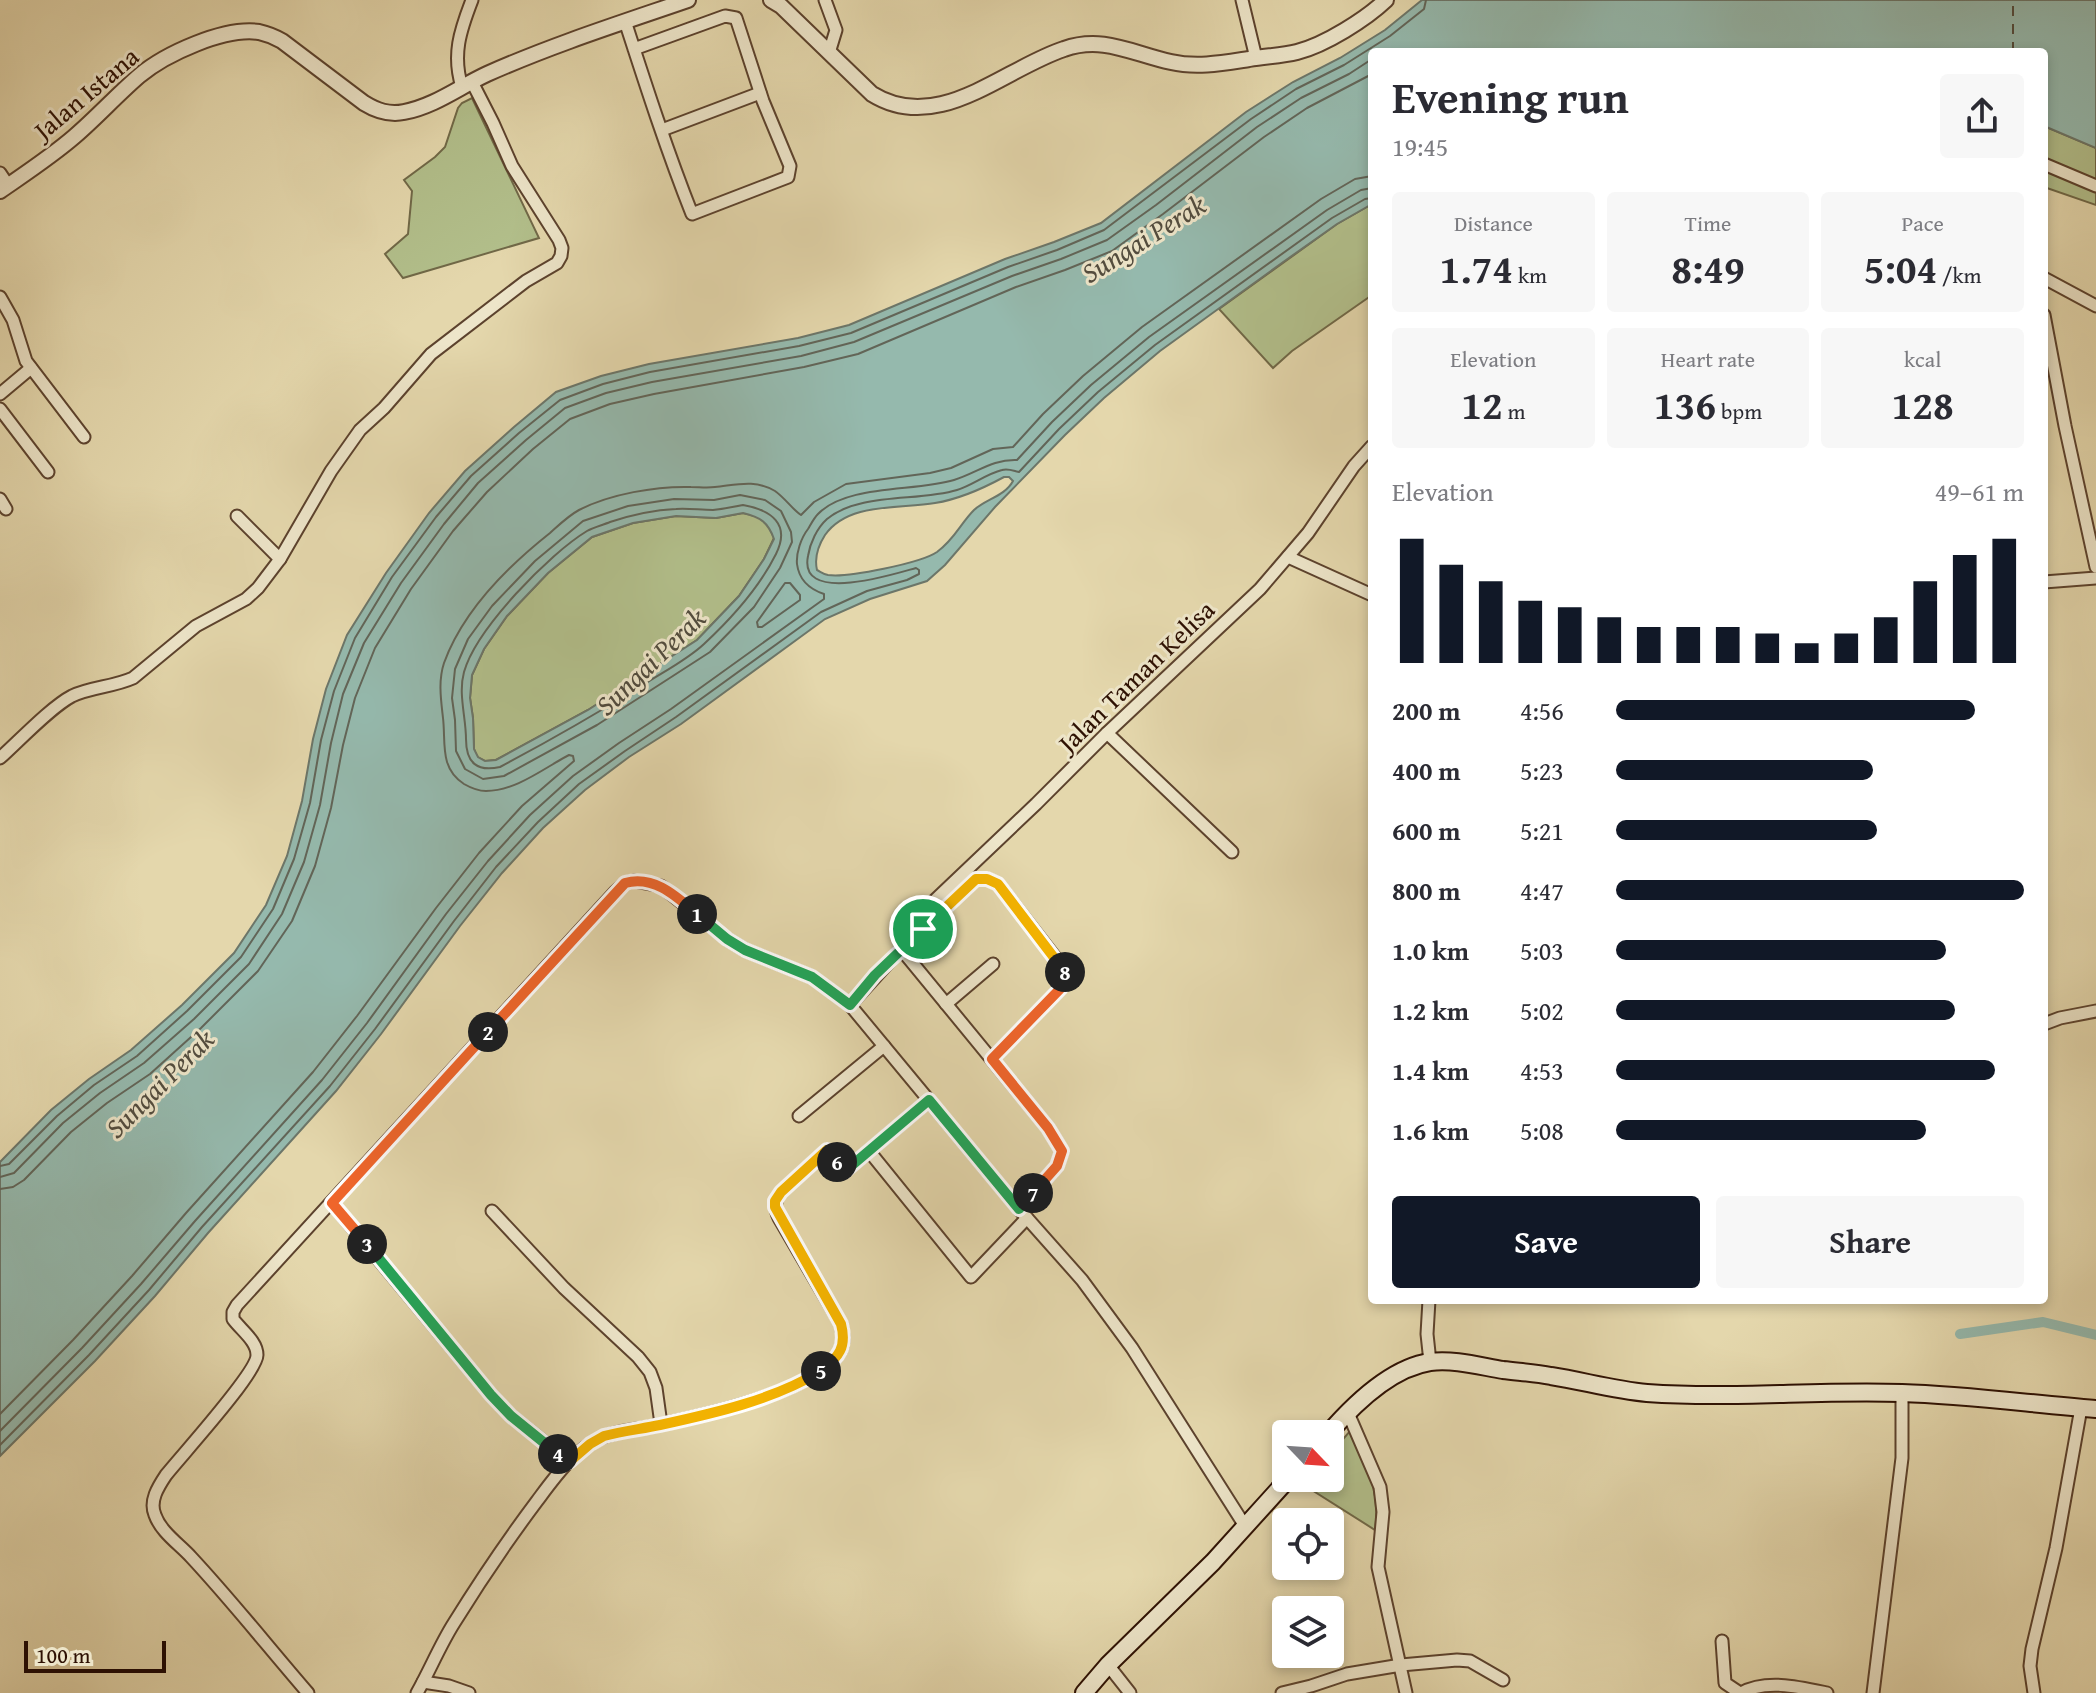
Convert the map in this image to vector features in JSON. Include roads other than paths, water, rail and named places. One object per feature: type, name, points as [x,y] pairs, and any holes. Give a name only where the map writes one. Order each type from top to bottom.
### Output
[{"type":"main road","points":[[1341,1420],[1367,1394],[1393,1376],[1430,1362],[1468,1363],[1647,1393],[1902,1393],[2089,1409]]},
{"type":"main road","points":[[1084,1693],[1108,1665],[1213,1562],[1276,1492]]},
{"type":"street","points":[[0,758],[73,696],[133,678],[196,626],[246,599],[268,577],[331,471],[360,430],[384,408],[417,368],[442,344],[526,281],[557,263],[562,248],[559,240],[512,166],[493,123],[457,70],[459,43],[472,0]]},
{"type":"street","name":"Jalan Istana","points":[[3,183],[69,141],[141,75],[170,56],[212,38],[258,32],[282,41],[364,103],[377,111],[393,114],[444,99],[467,85],[538,54],[688,0]]},
{"type":"street","points":[[771,0],[781,6],[872,94],[883,101],[909,108],[925,108],[966,96],[1063,49],[1083,44],[1099,43],[1192,65],[1301,51],[1349,28],[1386,0]]},
{"type":"street","points":[[825,0],[836,30],[829,53]]},
{"type":"street","points":[[1242,0],[1256,58]]},
{"type":"street","points":[[625,21],[634,49],[662,130],[674,168],[692,214],[788,177],[790,166],[760,93],[736,18],[725,16],[634,49]]},
{"type":"street","points":[[662,130],[760,93]]},
{"type":"street","points":[[2048,166],[2096,186]]},
{"type":"street","points":[[2048,280],[2096,306]]},
{"type":"street","points":[[0,297],[13,320],[26,361],[84,437]]},
{"type":"street","points":[[2048,336],[2096,567]]},
{"type":"street","points":[[0,394],[31,368]]},
{"type":"street","points":[[0,409],[48,472]]},
{"type":"street","name":"Jalan Taman Kelisa","points":[[923,929],[924,918],[934,901],[1260,589],[1308,533],[1368,450]]},
{"type":"street","points":[[237,516],[280,559]]},
{"type":"street","points":[[1288,557],[1368,593]]},
{"type":"street","points":[[2048,582],[2096,578]]},
{"type":"street","points":[[1107,733],[1232,852]]},
{"type":"street","points":[[850,1005],[901,949],[976,879],[987,879],[998,884],[1065,970],[1066,980],[992,1059]]},
{"type":"street","points":[[308,1693],[190,1555],[167,1534],[153,1512],[156,1491],[257,1360],[255,1344],[233,1319],[237,1305],[590,919],[625,883],[634,881],[661,886],[727,939],[745,950],[812,977],[850,1005],[1082,1280],[1132,1348],[1245,1526]]},
{"type":"street","points":[[869,1151],[971,1277],[1057,1166],[1062,1151],[1048,1128],[901,949]]},
{"type":"street","points":[[946,1004],[993,964]]},
{"type":"street","points":[[2048,1022],[2096,1011]]},
{"type":"street","points":[[799,1116],[884,1046]]},
{"type":"street","points":[[420,1688],[452,1625],[507,1541],[569,1462],[590,1444],[604,1436],[715,1412],[788,1388],[819,1373],[838,1355],[844,1337],[841,1324],[779,1218],[775,1201],[827,1150],[844,1172],[929,1100]]},
{"type":"street","points":[[332,1203],[491,1395],[511,1416],[569,1462]]},
{"type":"street","points":[[492,1211],[564,1288],[650,1372],[656,1388],[661,1424]]},
{"type":"street","points":[[1429,1304],[1427,1334],[1430,1362]]},
{"type":"street","points":[[1873,1693],[1902,1458],[1902,1393]]},
{"type":"street","points":[[2034,1693],[2030,1666],[2032,1649],[2089,1409]]},
{"type":"street","points":[[1348,1413],[1380,1487],[1383,1512],[1378,1567],[1406,1693]]},
{"type":"street","points":[[1722,1641],[1725,1683],[1740,1693],[1750,1688],[1768,1686],[1797,1687],[1827,1693]]},
{"type":"street","points":[[1282,1693],[1347,1674],[1457,1660],[1470,1661],[1503,1680]]},
{"type":"street","points":[[1108,1665],[1130,1693]]},
{"type":"street","points":[[420,1688],[449,1686],[469,1693]]},
{"type":"water","name":"Sungai Perak","points":[[1422,0],[2096,0],[2096,148],[2048,128],[2048,48],[1368,48],[1368,206],[1337,224],[1160,351],[1104,398],[995,507],[945,565],[927,581],[870,599],[825,619],[681,724],[629,757],[585,790],[543,828],[460,926],[336,1091],[155,1296],[0,1456],[0,1162],[51,1110],[131,1050],[234,953],[266,905],[287,856],[326,689],[347,635],[429,513],[465,471],[556,392],[649,364],[798,338],[849,325],[1005,259],[1101,223],[1246,112],[1293,82],[1385,30]],"holes":[[[1009,477],[1013,481],[1010,486],[974,510],[948,542],[929,556],[867,572],[828,575],[817,570],[816,556],[825,535],[847,517],[875,509],[944,501]],[[743,513],[763,521],[774,539],[739,596],[697,640],[588,710],[496,760],[485,761],[478,757],[474,749],[470,698],[472,675],[484,649],[507,616],[548,573],[592,537],[633,523],[676,516],[716,518]]]},
{"type":"waterway","points":[[1960,1334],[2043,1322],[2096,1335]]}]
